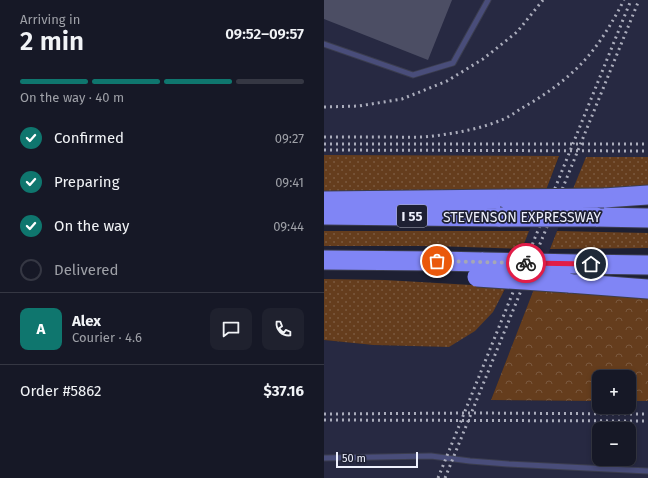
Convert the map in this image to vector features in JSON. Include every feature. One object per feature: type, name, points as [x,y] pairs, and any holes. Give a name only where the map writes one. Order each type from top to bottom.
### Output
[{"type":"highway","points":[[324,201],[604,198],[648,195]]},
{"type":"highway","name":"STEVENSON EXPRESSWAY","points":[[324,215],[648,218]]},
{"type":"highway","points":[[324,260],[437,261],[569,283],[648,290]]},
{"type":"highway","points":[[480,269],[577,264],[648,265]]},
{"type":"lane","points":[[324,44],[413,75],[453,63],[488,0]]},
{"type":"lane","points":[[324,458],[431,456],[508,464],[648,471]]},
{"type":"shaded area","points":[[324,0],[648,0],[648,157],[586,157],[491,400],[592,401],[592,414],[636,414],[636,401],[648,401],[648,478],[324,478],[324,340],[373,345],[449,347],[504,292],[559,157],[324,155]]},
{"type":"green space","points":[[324,155],[559,156],[546,190],[324,193]]},
{"type":"green space","points":[[586,157],[648,157],[648,187],[573,189]]},
{"type":"green space","points":[[324,231],[529,231],[522,249],[434,246],[324,246]]},
{"type":"green space","points":[[557,231],[648,233],[648,248],[550,249]]},
{"type":"green space","points":[[324,279],[385,280],[506,287],[493,312],[475,331],[449,347],[373,345],[324,340]]},
{"type":"green space","points":[[534,289],[648,298],[648,401],[636,401],[636,370],[592,370],[592,401],[491,400]]},
{"type":"building","points":[[324,0],[452,0],[428,60],[324,19]]},
{"type":"railway","points":[[324,107],[359,106],[402,99],[447,81],[483,59],[517,32],[543,0]]},
{"type":"railway","points":[[324,137],[428,137],[471,130],[506,118],[550,91],[575,70],[600,41],[624,0]]},
{"type":"railway","points":[[438,478],[631,0]]},
{"type":"railway","points":[[445,478],[639,0]]},
{"type":"railway","points":[[324,144],[648,144]]},
{"type":"railway","points":[[324,150],[648,151]]},
{"type":"railway","points":[[324,414],[648,414]]},
{"type":"railway","points":[[324,420],[648,421]]},
{"type":"way so far","points":[[437,261],[526,263]]},
{"type":"route","points":[[526,263],[591,264]]}]
